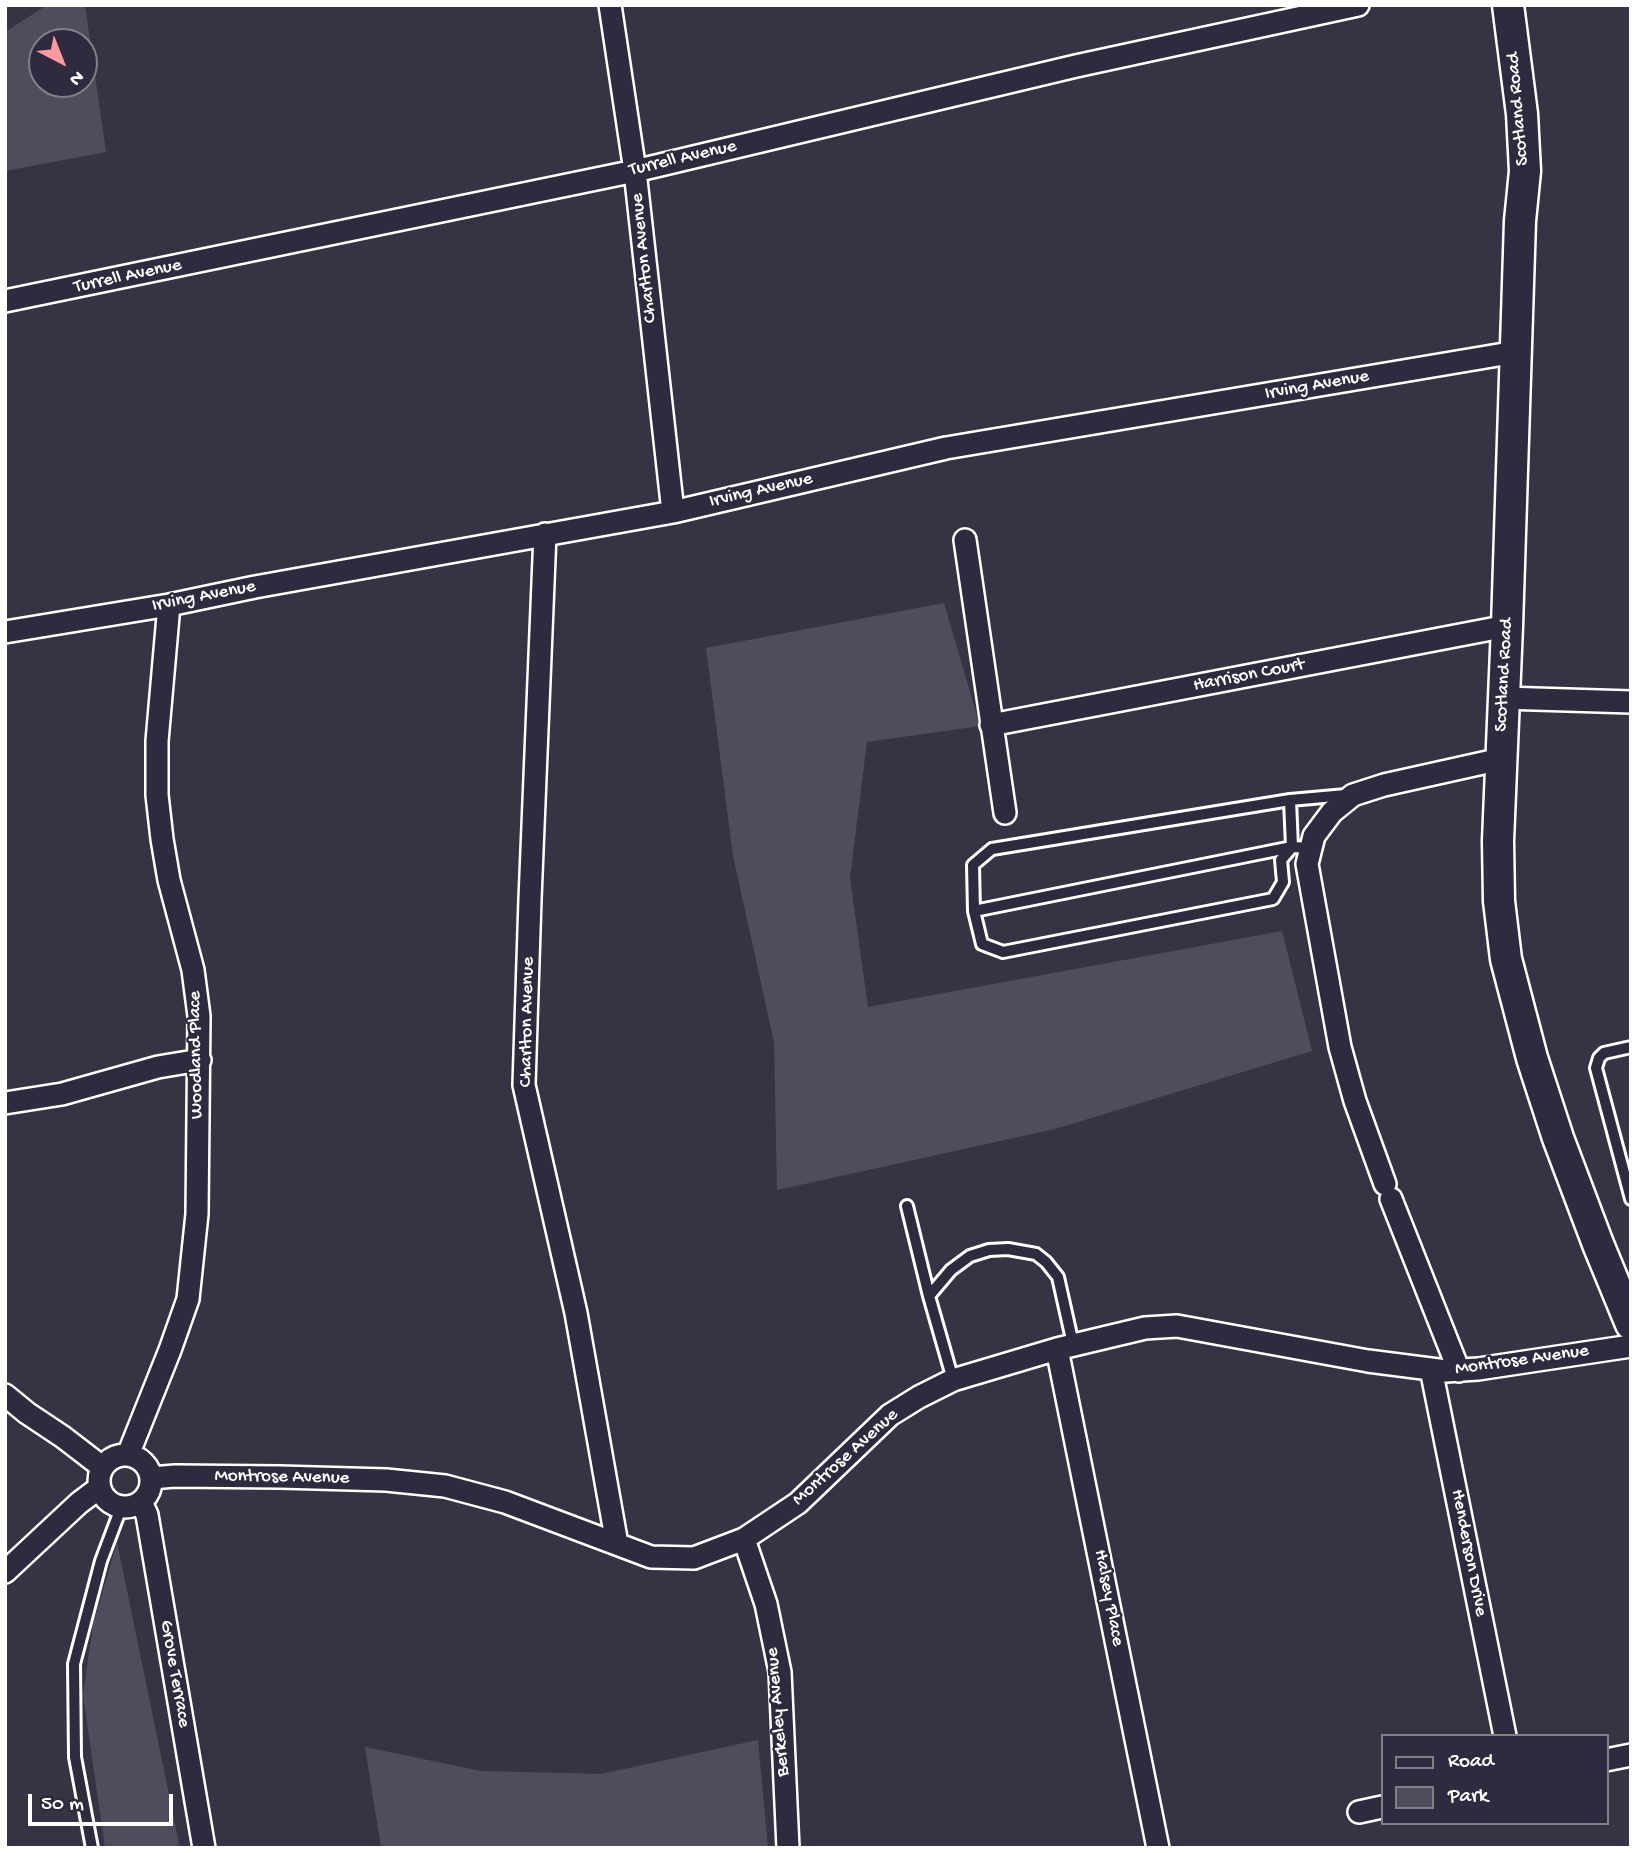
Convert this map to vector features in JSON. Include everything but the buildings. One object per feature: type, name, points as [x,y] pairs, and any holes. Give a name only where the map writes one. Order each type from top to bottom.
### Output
[{"type":"main road","name":"Scotland Road","points":[[1508,5],[1525,171],[1503,698],[1498,841],[1499,901],[1506,959],[1518,1008],[1558,1138],[1627,1305]]},
{"type":"street","name":"Charlton Avenue","points":[[610,5],[635,171],[673,512]]},
{"type":"street","name":"Turrell Avenue","points":[[5,301],[635,171],[1076,66],[1358,5]]},
{"type":"street","name":"Irving Avenue","points":[[5,632],[169,605],[267,584],[673,512],[946,448],[1516,352]]},
{"type":"street","name":"Charlton Avenue","points":[[545,534],[524,1085],[576,1313],[617,1544]]},
{"type":"street","points":[[965,540],[1005,813]]},
{"type":"street","name":"Woodland Place","points":[[128,1455],[188,1299],[197,1214],[199,1016],[193,970],[169,880],[158,794],[157,741],[169,605]]},
{"type":"street","name":"Harrison Court","points":[[991,725],[1507,626]]},
{"type":"street","points":[[1503,698],[1631,702]]},
{"type":"street","points":[[1459,1371],[1355,1101],[1340,1046],[1307,864],[1301,847],[1314,836],[1332,812],[1353,795],[1384,785],[1501,759]]},
{"type":"street","points":[[5,1103],[62,1094],[158,1067],[200,1060]]},
{"type":"street","name":"Montrose Avenue","points":[[151,1478],[175,1476],[386,1480],[445,1486],[505,1502],[651,1556],[694,1558],[744,1539],[765,1526],[797,1503],[890,1415],[919,1397],[953,1380],[1065,1346],[1145,1328],[1177,1326],[1368,1361],[1459,1371],[1631,1346]]},
{"type":"street","name":"Halsey Place","points":[[1065,1346],[1158,1848]]},
{"type":"street","name":"Henderson Drive","points":[[1431,1369],[1505,1734]]},
{"type":"street","points":[[5,1395],[62,1437],[101,1478],[107,1501],[121,1508],[135,1506],[142,1502],[151,1487],[149,1470],[144,1462],[128,1455],[113,1457],[101,1478],[79,1503],[5,1572]]},
{"type":"street","name":"Grove Terrace","points":[[142,1502],[204,1848]]},
{"type":"street","name":"Berkeley Avenue","points":[[744,1539],[766,1604],[780,1672],[788,1848]]},
{"type":"street","points":[[1608,1760],[1631,1755]]},
{"type":"street","points":[[1359,1812],[1380,1807]]},
{"type":"lane","points":[[1301,847],[1281,860],[1283,882],[1273,899],[1003,952],[982,944],[974,911],[973,865],[992,849],[1290,800],[1353,795]]},
{"type":"lane","points":[[1290,800],[1301,847]]},
{"type":"lane","points":[[974,911],[1301,847]]},
{"type":"lane","points":[[1631,1047],[1604,1053],[1596,1068],[1631,1199]]},
{"type":"lane","points":[[908,1206],[929,1296],[953,1380]]},
{"type":"lane","points":[[929,1296],[951,1270],[970,1256],[989,1250],[1008,1249],[1035,1254],[1046,1262],[1058,1277],[1065,1346]]},
{"type":"lane","points":[[92,1848],[75,1757],[74,1664],[101,1561],[121,1508]]},
{"type":"green space","points":[[47,5],[85,5],[88,28],[28,28],[28,98],[98,96],[106,152],[5,171],[5,32]]},
{"type":"green space","points":[[944,603],[980,726],[867,742],[850,878],[868,1007],[1282,931],[1312,1051],[1055,1129],[777,1190],[774,1042],[733,856],[706,648]]},
{"type":"green space","points":[[117,1542],[180,1848],[105,1848],[83,1695],[93,1625]]},
{"type":"green space","points":[[758,1740],[768,1848],[381,1848],[365,1747],[481,1771],[601,1774]]}]
